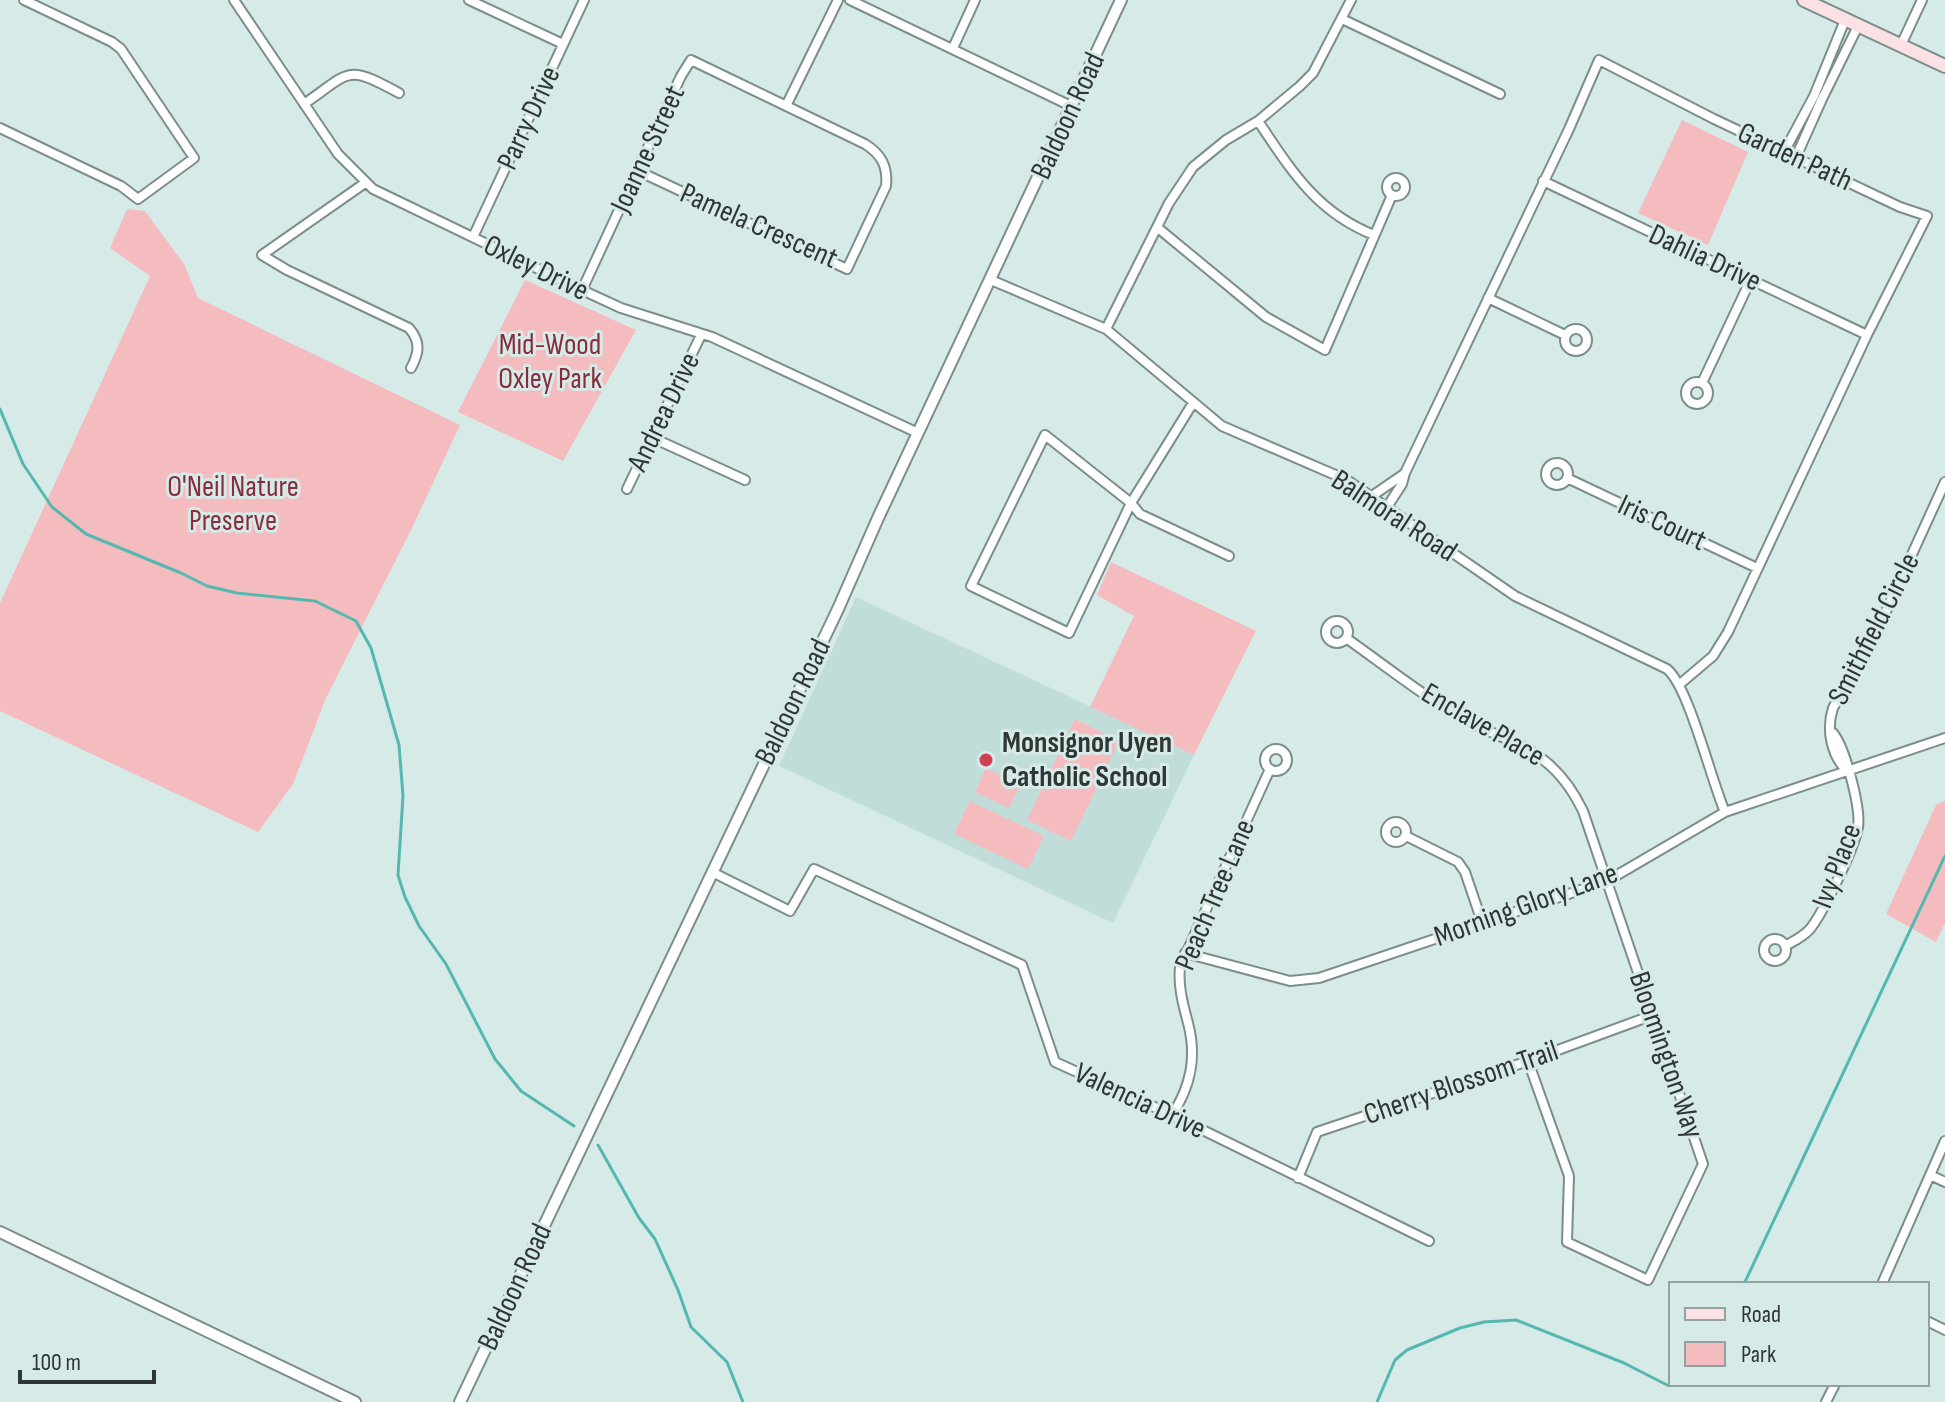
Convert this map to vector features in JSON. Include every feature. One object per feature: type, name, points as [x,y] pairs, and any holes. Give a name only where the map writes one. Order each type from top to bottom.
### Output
[{"type":"main road","points":[[1804,0],[1945,66]]},
{"type":"street","points":[[0,128],[121,186],[138,199],[194,158],[121,49],[37,3],[24,0]]},
{"type":"street","name":"Oxley Drive","points":[[234,0],[338,154],[365,183],[383,195],[621,308],[712,337],[918,433]]},
{"type":"street","points":[[469,0],[563,44]]},
{"type":"street","name":"Parry Drive","points":[[473,237],[584,0]]},
{"type":"street","points":[[786,106],[838,0]]},
{"type":"street","points":[[850,0],[1073,107]]},
{"type":"street","points":[[953,48],[975,0]]},
{"type":"street","name":"Baldoon Road","points":[[460,1402],[838,609],[1121,0]]},
{"type":"street","points":[[1106,329],[1169,203],[1193,167],[1226,140],[1258,121],[1313,73],[1351,0]]},
{"type":"street","points":[[1901,45],[1922,0]]},
{"type":"street","points":[[1342,19],[1500,94]]},
{"type":"street","points":[[1784,152],[1814,96],[1845,20]]},
{"type":"street","points":[[1796,157],[1858,26]]},
{"type":"street","name":"Joanne Street","points":[[582,290],[691,60],[786,106]]},
{"type":"street","name":"Garden Path","points":[[1387,507],[1402,484],[1599,60],[1784,152],[1900,207],[1927,216],[1867,335],[1720,647],[1680,684]]},
{"type":"street","points":[[304,104],[347,74],[367,76],[399,93]]},
{"type":"street","name":"Pamela Crescent","points":[[638,171],[847,269],[886,186],[888,173],[883,159],[876,150],[786,106]]},
{"type":"street","points":[[1258,121],[1295,175],[1332,213],[1374,235]]},
{"type":"street","name":"Dahlia Drive","points":[[1543,181],[1867,335]]},
{"type":"street","points":[[365,183],[262,255],[409,328],[417,340],[418,349],[411,368]]},
{"type":"street","points":[[1158,228],[1266,317],[1325,350],[1392,195]]},
{"type":"street","points":[[1702,383],[1751,279]]},
{"type":"street","name":"Balmoral Road","points":[[991,280],[1106,329],[1222,426],[1347,480],[1515,596],[1659,664],[1675,675],[1680,684]]},
{"type":"street","points":[[1488,298],[1565,335]]},
{"type":"street","name":"Andrea Drive","points":[[627,489],[701,335]]},
{"type":"street","points":[[1193,403],[1131,503],[1069,633],[971,586],[1045,435],[1131,503],[1140,514],[1229,556]]},
{"type":"street","points":[[653,438],[745,480]]},
{"type":"street","name":"Garden Path","points":[[1372,496],[1405,473]]},
{"type":"street","name":"Iris Court","points":[[1567,478],[1757,568]]},
{"type":"street","name":"Smithfield Circle","points":[[1847,771],[1837,761],[1831,741],[1833,708],[1882,620],[1945,482]]},
{"type":"street","name":"Enclave Place","points":[[1346,638],[1452,713],[1540,755],[1555,767],[1583,811],[1607,881]]},
{"type":"street","points":[[1680,684],[1725,812]]},
{"type":"street","name":"Morning Glory Lane","points":[[1185,953],[1276,978],[1304,981],[1607,881],[1725,812],[1945,738]]},
{"type":"street","name":"Peach Tree Lane","points":[[1172,1115],[1183,1099],[1193,1067],[1193,1046],[1178,983],[1185,953],[1270,769]]},
{"type":"street","name":"Ivy Place","points":[[1785,946],[1803,936],[1816,920],[1856,835],[1857,809],[1847,771]]},
{"type":"street","points":[[1406,836],[1458,862],[1465,872],[1482,922]]},
{"type":"street","name":"Valencia Drive","points":[[712,872],[790,911],[814,869],[1022,965],[1055,1062],[1172,1115],[1429,1241]]},
{"type":"street","name":"Bloomington Way","points":[[1528,1061],[1569,1176],[1567,1242],[1648,1280],[1703,1164],[1607,881]]},
{"type":"street","name":"Cherry Blossom Trail","points":[[1298,1178],[1317,1132],[1653,1015]]},
{"type":"street","points":[[1883,1282],[1945,1141]]},
{"type":"street","points":[[1930,1175],[1945,1182]]},
{"type":"street","points":[[0,1232],[355,1402]]},
{"type":"shaded area","name":"Monsignor Uyen Catholic School","points":[[856,597],[1194,755],[1113,923],[779,766]]},
{"type":"green space","points":[[1682,120],[1748,152],[1708,245],[1638,213]]},
{"type":"green space","name":"O'Neil Nature Preserve","points":[[127,209],[145,211],[184,264],[198,298],[460,425],[326,698],[293,784],[258,832],[0,711],[0,603],[150,276],[110,248]]},
{"type":"green space","name":"Mid-Wood Oxley Park","points":[[525,280],[636,330],[563,461],[458,412]]},
{"type":"green space","points":[[1111,562],[1256,631],[1194,755],[1090,707],[1134,616],[1097,595]]},
{"type":"green space","points":[[1075,719],[1119,741],[1071,841],[1027,820]]},
{"type":"green space","points":[[986,768],[1020,785],[1009,808],[975,792]]},
{"type":"green space","points":[[970,801],[1044,836],[1028,869],[954,834]]},
{"type":"green space","points":[[1945,801],[1945,923],[1936,942],[1886,914],[1936,805]]},
{"type":"waterway","points":[[0,409],[23,464],[52,507],[86,534],[207,586],[237,593],[315,601],[356,621],[371,648],[399,745],[403,796],[398,875],[405,897],[419,926],[446,964],[495,1059],[521,1091],[574,1126]]},
{"type":"waterway","points":[[1745,1282],[1945,856]]},
{"type":"waterway","points":[[598,1145],[639,1218],[655,1239],[691,1327],[727,1362],[743,1402]]},
{"type":"waterway","points":[[1377,1402],[1395,1360],[1407,1350],[1460,1328],[1484,1322],[1516,1320],[1624,1363],[1669,1385]]},
{"type":"place","name":"Monsignor Uyen Catholic School","points":[[986,760]]}]
